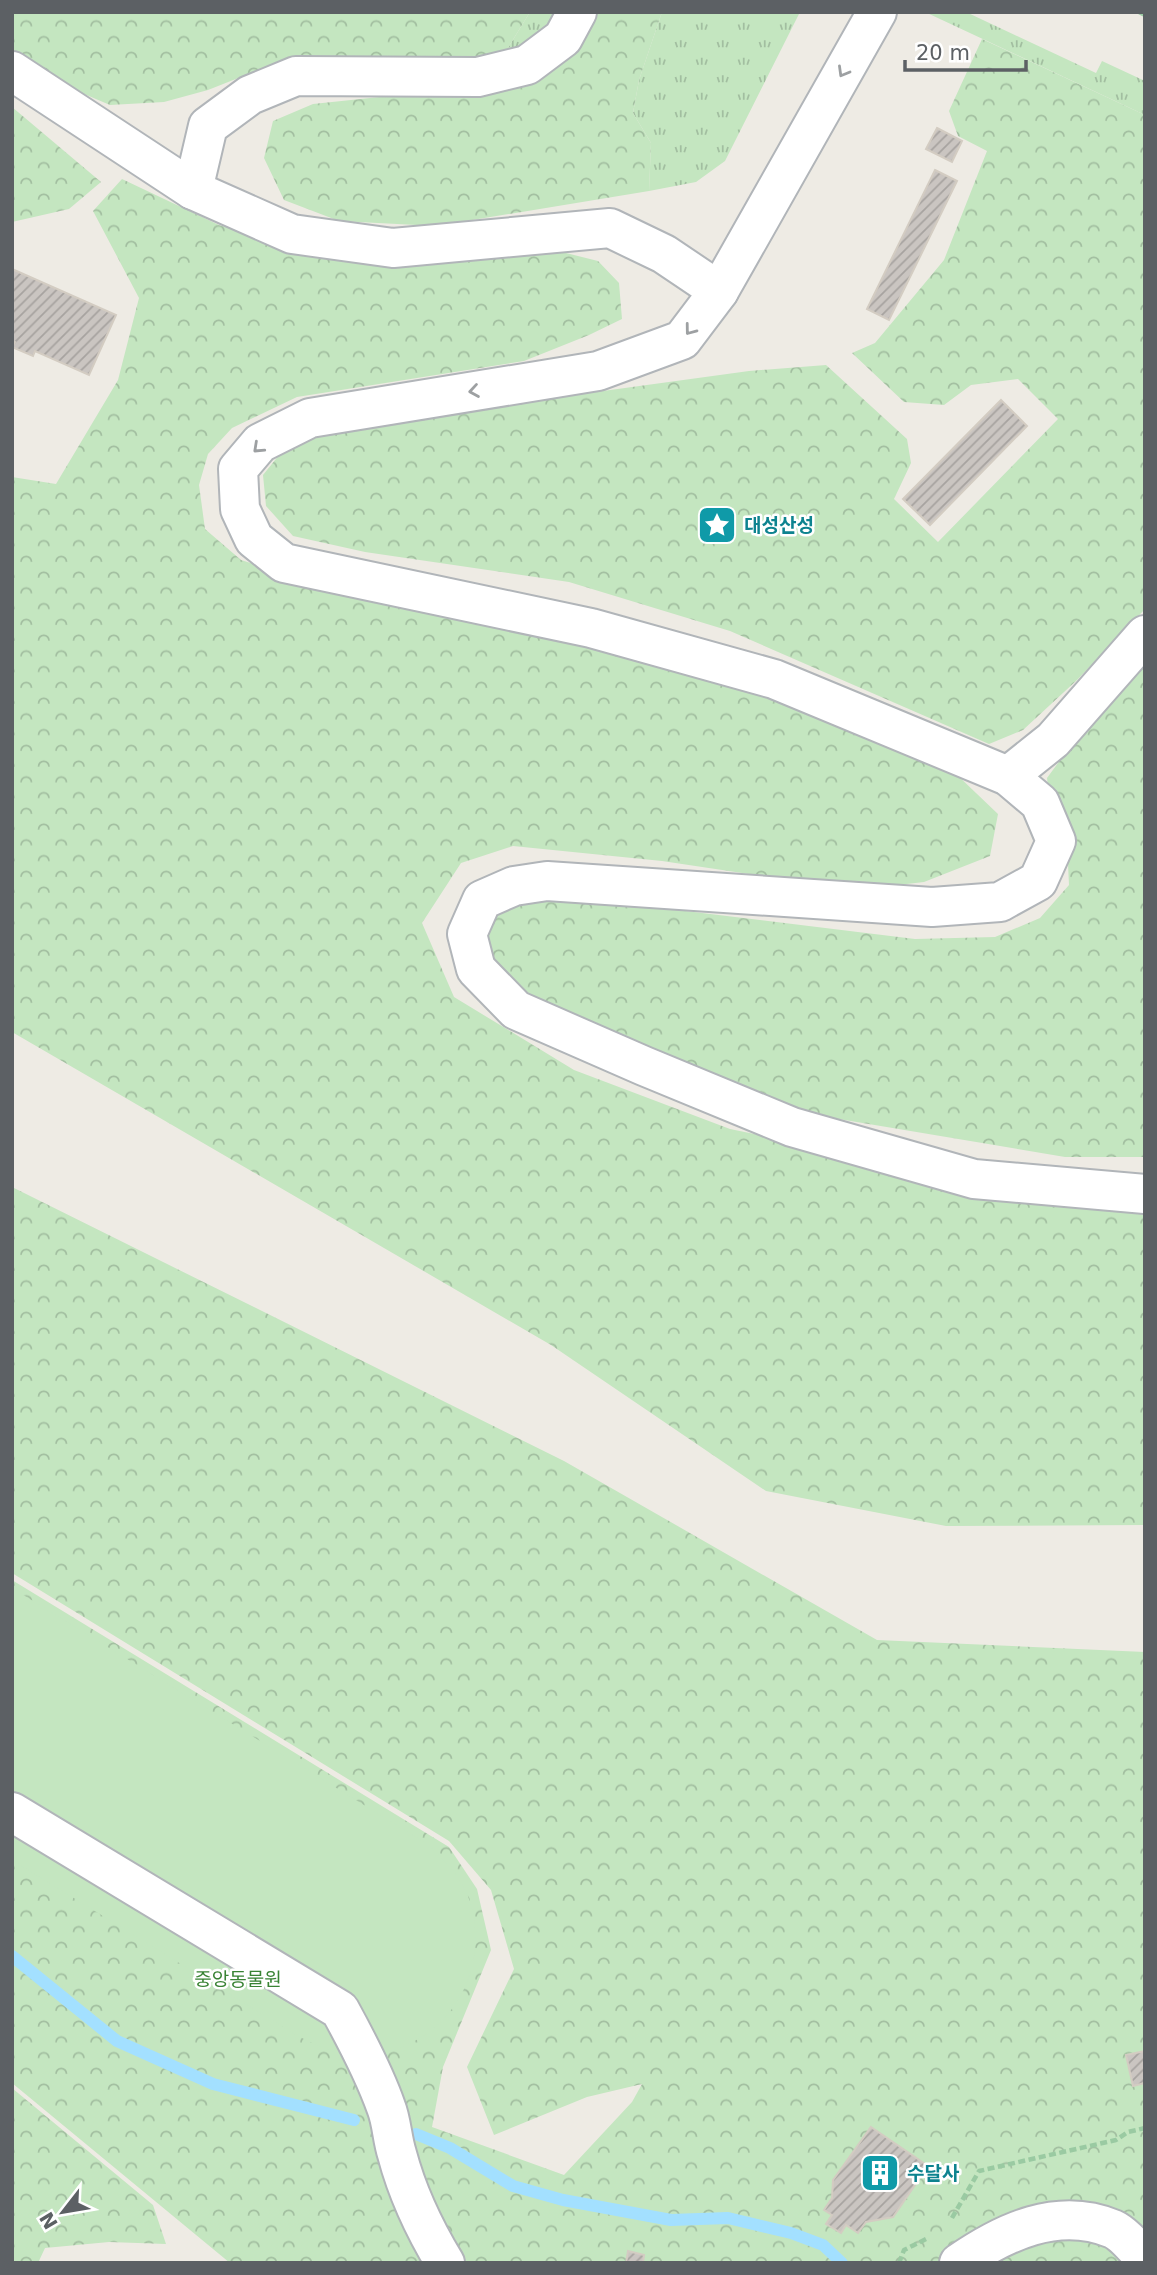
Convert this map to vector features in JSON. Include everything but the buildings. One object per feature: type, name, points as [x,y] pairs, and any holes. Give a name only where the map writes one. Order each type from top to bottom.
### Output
[{"type":"lane","points":[[193,190],[208,126],[250,95],[296,76],[478,77],[527,65],[563,38],[577,12]]},
{"type":"lane","points":[[877,12],[719,291],[682,340],[598,371],[310,418],[260,443],[238,469],[240,509],[254,539],[284,563],[591,628],[774,679],[1008,776],[1040,803],[1056,841],[1038,881],[1000,902],[932,907],[547,881],[514,886],[482,900],[467,934],[476,969],[516,1010],[792,1126],[974,1179],[1145,1195]]},
{"type":"lane","points":[[12,71],[193,190],[292,234],[393,248],[610,228],[664,254],[719,291]]},
{"type":"lane","points":[[1008,776],[1053,740],[1145,635]]},
{"type":"lane","points":[[12,1812],[340,2010],[369,2063],[387,2110],[397,2155],[411,2192],[433,2243],[445,2263]]},
{"type":"lane","points":[[959,2263],[987,2244],[1024,2226],[1073,2219],[1114,2229],[1145,2259]]},
{"type":"path","points":[[1139,12],[1145,15]]},
{"type":"path","points":[[944,2225],[954,2217],[979,2171],[1116,2140],[1128,2132],[1145,2128]]},
{"type":"path","points":[[898,2263],[904,2250],[934,2233]]},
{"type":"green space","points":[[12,12],[530,12],[503,56],[466,65],[291,57],[208,90],[164,102],[110,105],[70,88],[12,52]]},
{"type":"green space","points":[[530,12],[567,12],[558,26],[503,56]]},
{"type":"green space","points":[[595,12],[662,12],[639,80],[633,113],[651,143],[649,191],[436,226],[339,221],[284,200],[264,158],[273,121],[313,104],[540,80],[587,37]]},
{"type":"green space","points":[[662,12],[800,12],[725,161],[696,182],[649,191],[651,143],[633,113],[639,80]]},
{"type":"green space","points":[[925,12],[966,12],[1096,73],[1102,61],[1145,81],[1145,115]]},
{"type":"green space","points":[[982,39],[1145,115],[1145,609],[1077,680],[1023,730],[989,744],[730,631],[569,582],[365,552],[293,536],[266,506],[263,475],[288,444],[339,427],[749,371],[826,365],[907,439],[911,463],[894,499],[938,542],[1058,419],[1018,379],[971,385],[944,405],[904,402],[852,353],[875,343],[944,260],[987,151],[958,136],[949,111]]},
{"type":"green space","points":[[12,107],[101,182],[69,209],[12,222]]},
{"type":"green space","points":[[122,179],[219,225],[291,244],[457,257],[562,252],[598,261],[619,283],[622,319],[524,361],[297,397],[232,428],[208,454],[199,485],[205,529],[241,560],[316,584],[444,609],[785,699],[954,772],[998,814],[990,856],[924,882],[855,890],[662,861],[513,846],[461,863],[422,923],[454,997],[574,1070],[730,1129],[1107,1206],[1145,1208],[1145,1525],[946,1526],[766,1491],[551,1345],[12,1032],[12,477],[56,484],[118,380],[139,298],[93,211]]},
{"type":"green space","points":[[1145,656],[1145,1157],[1065,1157],[803,1113],[521,1007],[485,960],[483,923],[529,891],[591,888],[669,909],[915,939],[995,937],[1040,918],[1069,885],[1067,843],[1051,809],[1047,778],[1108,695]]},
{"type":"green space","name":"중앙동물원","points":[[12,1187],[564,1461],[877,1640],[1145,1652],[1145,2263],[230,2263],[12,2083],[12,1580],[449,1847],[477,1889],[491,1950],[443,2067],[432,2127],[564,2175],[632,2102],[642,2084],[587,2097],[494,2135],[467,2067],[514,1969],[491,1890],[449,1841],[12,1573]]},
{"type":"green space","name":"중앙동물원","points":[[12,1588],[424,1842],[439,1855],[459,1878],[468,1896],[475,1935],[473,1964],[464,1990],[449,2013],[429,2032],[404,2046],[377,2054],[346,2054],[326,2049],[296,2035],[12,1860]]},
{"type":"green space","points":[[12,2088],[153,2205],[166,2244],[109,2242],[45,2248],[38,2263],[12,2263]]},
{"type":"waterway","points":[[12,1956],[117,2041],[213,2084],[354,2120]]},
{"type":"waterway","points":[[416,2134],[450,2148],[513,2186],[563,2200],[671,2220],[728,2218],[791,2233],[823,2245],[842,2263]]},
{"type":"place","name":"대성산성","points":[[717,525]]},
{"type":"place","name":"수달사","points":[[880,2173]]}]
